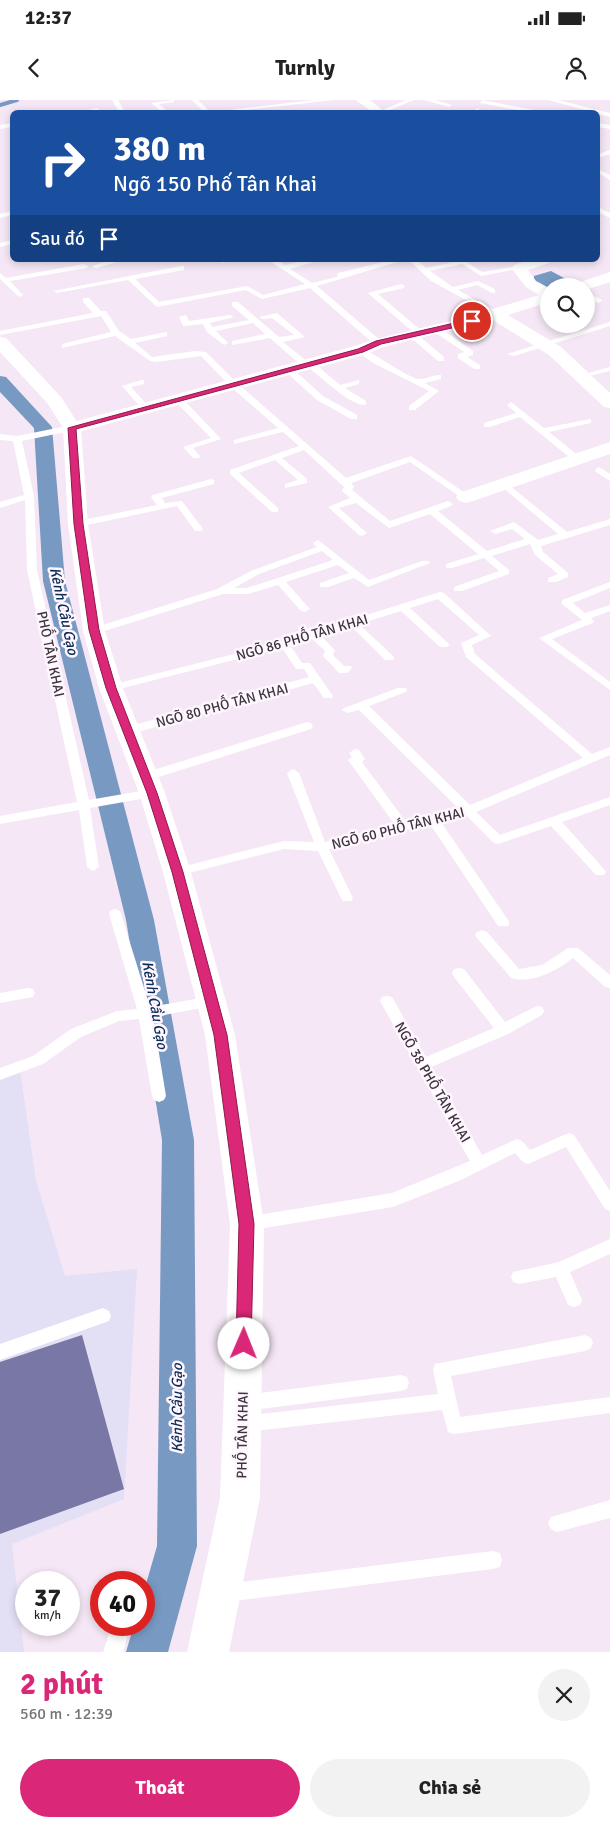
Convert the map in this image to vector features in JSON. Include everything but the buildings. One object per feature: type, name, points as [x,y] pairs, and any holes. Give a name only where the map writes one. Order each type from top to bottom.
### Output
[{"type":"street","points":[[362,100],[377,110]]},
{"type":"street","points":[[513,269],[537,262]]},
{"type":"street","points":[[513,269],[540,290]]},
{"type":"street","points":[[595,282],[610,278]]},
{"type":"street","points":[[0,342],[54,401],[66,429],[308,365],[361,350],[378,343],[495,314],[540,299]]},
{"type":"street","points":[[495,314],[555,351],[610,403]]},
{"type":"street","name":"PHỐ TÂN KHAI","points":[[66,429],[94,630],[111,688],[128,731],[143,789],[178,872],[201,1003],[220,1035],[246,1224],[240,1498],[208,1652]]},
{"type":"street","points":[[466,497],[610,448]]},
{"type":"street","points":[[580,458],[606,471]]},
{"type":"lane","points":[[195,100],[206,110]]},
{"type":"lane","points":[[237,110],[331,100]]},
{"type":"lane","points":[[385,110],[410,100]]},
{"type":"lane","points":[[427,100],[449,105]]},
{"type":"lane","points":[[551,100],[592,110]]},
{"type":"lane","points":[[566,103],[573,100]]},
{"type":"lane","points":[[163,110],[154,103],[172,101]]},
{"type":"lane","points":[[475,110],[484,101],[525,110]]},
{"type":"lane","points":[[545,109],[559,102]]},
{"type":"lane","points":[[292,105],[298,110]]},
{"type":"lane","points":[[80,262],[99,284]]},
{"type":"lane","points":[[96,266],[112,262]]},
{"type":"lane","points":[[275,262],[311,286],[378,343]]},
{"type":"lane","points":[[284,268],[308,262]]},
{"type":"lane","points":[[131,279],[156,305],[247,288],[259,298],[311,286],[384,262]]},
{"type":"lane","points":[[416,262],[434,278],[495,314]]},
{"type":"lane","points":[[426,270],[463,262],[481,274],[513,269]]},
{"type":"lane","points":[[499,264],[513,269]]},
{"type":"lane","points":[[56,291],[131,279],[181,268]]},
{"type":"lane","points":[[2,278],[88,271]]},
{"type":"lane","points":[[50,284],[88,271]]},
{"type":"lane","points":[[2,278],[19,295]]},
{"type":"lane","points":[[452,289],[478,283],[492,291]]},
{"type":"lane","points":[[401,286],[372,292],[441,359]]},
{"type":"lane","points":[[86,300],[98,313]]},
{"type":"lane","points":[[235,304],[308,365],[339,388],[363,402]]},
{"type":"lane","points":[[0,333],[98,313],[104,314],[116,333],[150,359],[154,360],[195,353],[203,354],[234,385],[344,482],[349,487],[347,491],[389,525],[448,504]]},
{"type":"lane","points":[[235,343],[301,337],[274,315],[263,318]]},
{"type":"lane","points":[[183,317],[186,324],[230,317]]},
{"type":"lane","points":[[210,330],[254,320]]},
{"type":"lane","points":[[205,321],[210,330],[224,343]]},
{"type":"lane","points":[[511,354],[610,324]]},
{"type":"lane","points":[[436,329],[470,354],[461,356],[477,367]]},
{"type":"lane","points":[[64,346],[116,333]]},
{"type":"lane","points":[[130,342],[164,334]]},
{"type":"lane","points":[[361,350],[376,361],[435,391],[412,408]]},
{"type":"lane","points":[[289,370],[320,398],[354,417]]},
{"type":"lane","points":[[582,376],[610,370]]},
{"type":"lane","points":[[417,382],[438,377]]},
{"type":"lane","points":[[141,382],[126,386],[146,408]]},
{"type":"lane","points":[[339,388],[356,382]]},
{"type":"lane","points":[[179,400],[217,439],[187,447],[196,456]]},
{"type":"lane","points":[[511,405],[541,431],[580,458]]},
{"type":"lane","points":[[487,424],[521,414]]},
{"type":"lane","points":[[541,431],[588,421]]},
{"type":"lane","points":[[0,437],[21,438],[66,429]]},
{"type":"lane","points":[[237,442],[285,429]]},
{"type":"lane","name":"PHỐ TÂN KHAI","points":[[21,438],[29,496],[32,570],[84,806],[93,868]]},
{"type":"lane","points":[[275,510],[233,472],[305,447]]},
{"type":"lane","points":[[276,457],[304,480],[288,486]]},
{"type":"lane","points":[[344,482],[412,459],[466,497]]},
{"type":"lane","points":[[163,507],[156,497],[211,482]]},
{"type":"lane","points":[[504,484],[566,536]]},
{"type":"lane","points":[[0,504],[29,496]]},
{"type":"lane","points":[[358,499],[332,507],[362,533]]},
{"type":"lane","points":[[78,524],[179,503],[198,529]]},
{"type":"lane","points":[[431,510],[506,572],[458,589]]},
{"type":"lane","points":[[449,566],[534,542],[566,536],[610,522]]},
{"type":"lane","points":[[495,531],[514,525],[534,542],[538,553],[565,575],[552,580]]},
{"type":"lane","points":[[600,526],[610,533]]},
{"type":"lane","points":[[94,630],[221,591],[256,572],[321,546],[368,584],[425,563]]},
{"type":"lane","points":[[221,591],[248,591],[340,561]]},
{"type":"lane","points":[[324,585],[356,574]]},
{"type":"lane","points":[[280,581],[305,609]]},
{"type":"lane","points":[[610,585],[566,602],[589,621],[544,638],[610,687]]},
{"type":"lane","name":"NGÕ 86 PHỐ TÂN KHAI","points":[[111,688],[284,644],[440,596],[486,636],[466,644],[470,655],[591,759]]},
{"type":"lane","points":[[403,607],[444,645]]},
{"type":"lane","points":[[584,617],[610,608]]},
{"type":"lane","points":[[353,623],[389,658]]},
{"type":"lane","points":[[314,635],[330,650],[328,656],[343,671],[347,668]]},
{"type":"lane","points":[[284,644],[300,667],[306,665],[328,696]]},
{"type":"lane","name":"NGÕ 80 PHỐ TÂN KHAI","points":[[128,731],[316,679]]},
{"type":"lane","points":[[348,710],[402,690]]},
{"type":"lane","points":[[360,705],[498,840],[610,802]]},
{"type":"lane","points":[[0,820],[84,806],[143,789],[308,726]]},
{"type":"lane","name":"NGÕ 60 PHỐ TÂN KHAI","points":[[178,872],[284,845],[320,847],[467,811],[610,751]]},
{"type":"lane","points":[[355,753],[359,759],[354,760],[403,827]]},
{"type":"lane","points":[[293,773],[303,807],[320,847],[347,898]]},
{"type":"lane","points":[[433,820],[503,923]]},
{"type":"lane","points":[[554,821],[600,872]]},
{"type":"lane","points":[[115,914],[148,1013],[159,1096]]},
{"type":"lane","points":[[482,934],[516,974],[540,973],[560,962],[573,951],[610,983]]},
{"type":"lane","points":[[459,973],[504,1030]]},
{"type":"lane","points":[[0,998],[28,993]]},
{"type":"lane","name":"NGÕ 38 PHỐ TÂN KHAI","points":[[386,1001],[479,1164]]},
{"type":"lane","points":[[0,1074],[38,1060],[76,1033],[117,1016],[148,1013],[201,1003]]},
{"type":"lane","points":[[423,1064],[504,1030],[537,1011]]},
{"type":"lane","points":[[246,1224],[394,1200],[479,1164],[517,1145],[528,1158],[569,1139],[610,1204]]},
{"type":"lane","points":[[519,1277],[561,1269],[610,1246]]},
{"type":"lane","points":[[561,1269],[574,1300]]},
{"type":"lane","points":[[0,1352],[103,1316]]},
{"type":"lane","points":[[586,1343],[441,1370],[454,1426],[610,1405]]},
{"type":"lane","points":[[242,1414],[401,1383]]},
{"type":"lane","points":[[242,1414],[449,1401]]},
{"type":"lane","points":[[556,1523],[610,1509]]},
{"type":"lane","points":[[220,1594],[493,1560]]},
{"type":"shaded area","points":[[20,1070],[36,1181],[65,1276],[137,1269],[124,1499],[12,1544],[15,1571],[15,1636],[22,1636],[24,1652],[0,1652],[0,1078]]},
{"type":"water","points":[[551,271],[564,278],[540,278],[540,284],[534,281],[534,276]]},
{"type":"waterway","points":[[0,105],[17,100]]},
{"type":"waterway","name":"Kênh Cầu Gạo","points":[[0,381],[43,427],[54,581],[140,920],[178,1140],[177,1546],[147,1652]]},
{"type":"route","points":[[244,1344],[246,1224],[220,1035],[178,872],[152,793],[111,688],[94,630],[78,524],[72,428],[361,350],[378,343],[472,321]]}]
